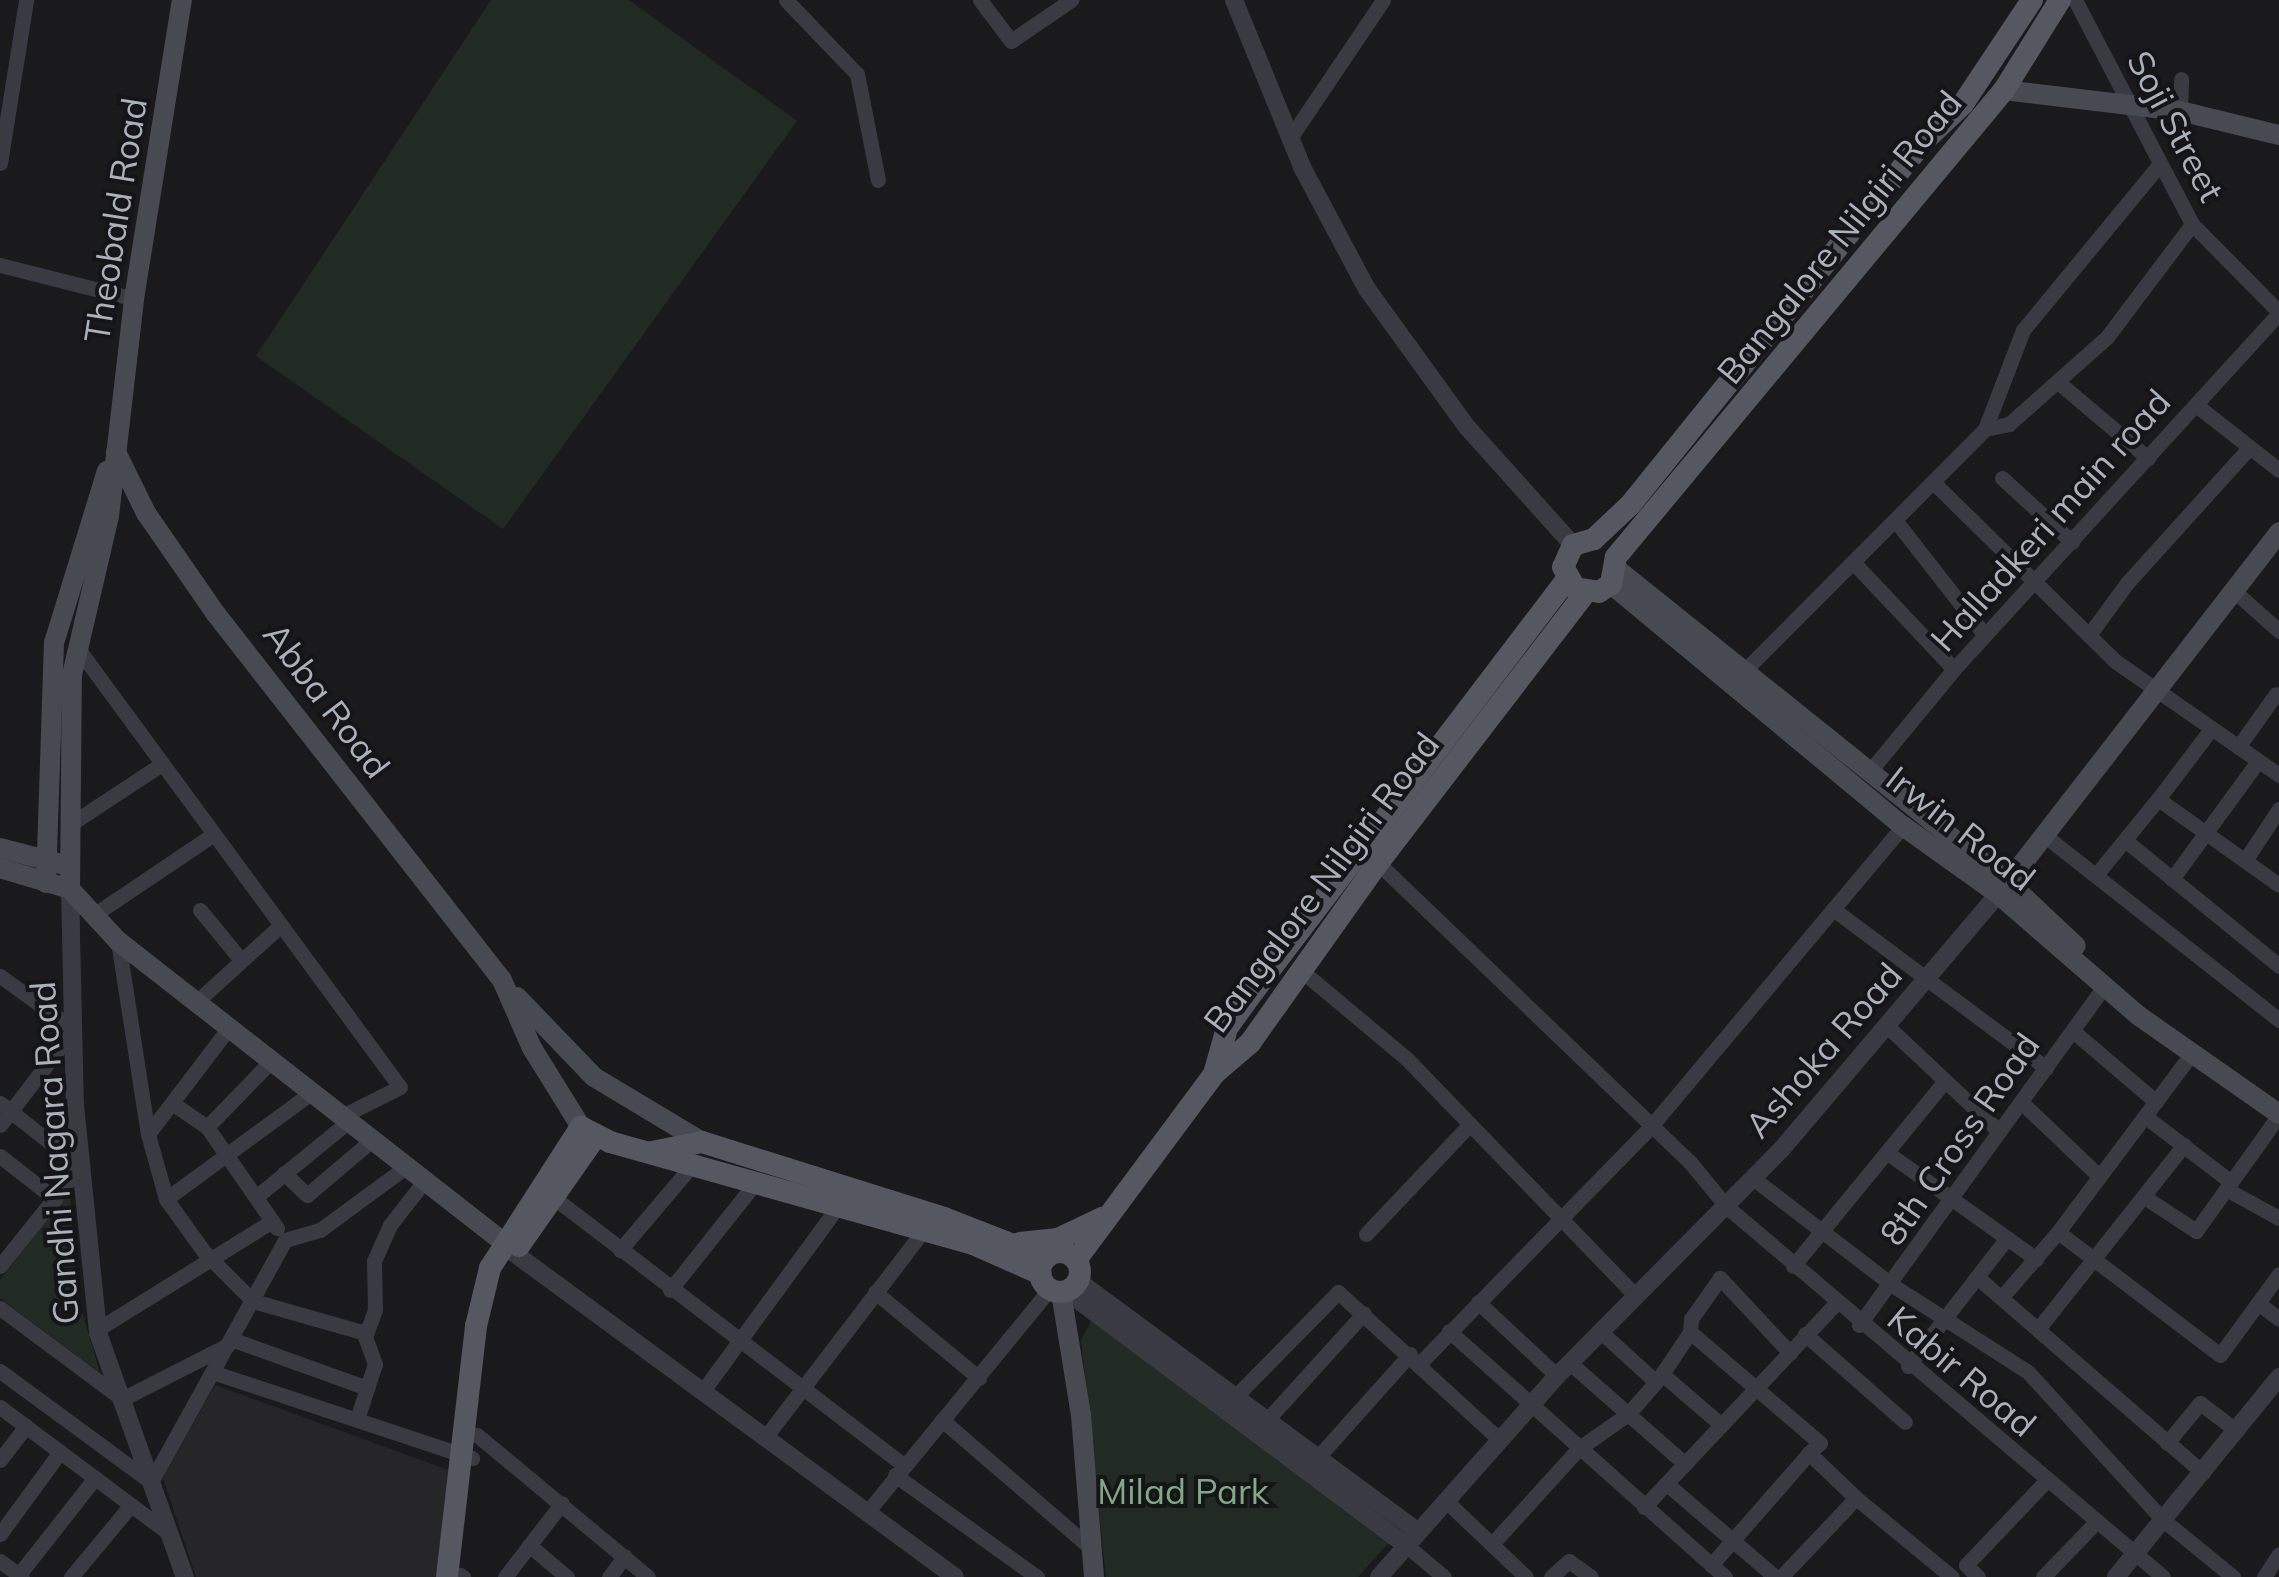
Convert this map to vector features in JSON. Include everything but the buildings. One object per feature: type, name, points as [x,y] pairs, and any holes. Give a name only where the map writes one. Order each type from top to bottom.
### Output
[{"type":"main road","name":"Theobald Road","points":[[70,889],[76,646],[109,516],[134,299],[182,0]]},
{"type":"main road","points":[[1583,542],[1688,434],[1923,142],[1962,104],[2032,0]]},
{"type":"main road","name":"Bangalore Nilgiri Road","points":[[1615,570],[2004,90],[2060,0]]},
{"type":"main road","points":[[2004,90],[2180,111],[2279,134]]},
{"type":"main road","name":"Theobald Road","points":[[46,884],[54,642],[80,543],[115,450]]},
{"type":"main road","name":"Abba Road","points":[[115,450],[146,513],[216,614],[502,980],[594,1077],[702,1142],[997,1238],[1060,1278]]},
{"type":"main road","name":"Ashoka Road","points":[[2003,888],[2279,532]]},
{"type":"main road","name":"Bangalore Nilgiri Road","points":[[1060,1278],[1116,1210],[1214,1074],[1250,1043],[1303,972],[1576,586],[1566,555],[1583,542]]},
{"type":"main road","points":[[1214,1074],[1227,1028],[1244,1004],[1576,586],[1615,570]]},
{"type":"main road","name":"Irwin Road","points":[[1615,570],[1903,826],[2003,888],[2104,986],[2279,1114]]},
{"type":"main road","name":"Irwin Road","points":[[1738,676],[1870,771],[2145,1007],[2279,1101]]},
{"type":"main road","points":[[0,848],[70,867]]},
{"type":"main road","points":[[0,868],[70,889],[118,942],[347,1117],[508,1248]]},
{"type":"main road","name":"Abba Road","points":[[502,980],[532,1048],[588,1131]]},
{"type":"main road","points":[[588,1131],[649,1153],[924,1230],[1060,1278],[1094,1577]]},
{"type":"main road","points":[[508,1248],[553,1198],[588,1131]]},
{"type":"main road","points":[[457,1577],[470,1448],[508,1248],[588,1131]]},
{"type":"main road","points":[[649,1153],[702,1142]]},
{"type":"main road","points":[[997,1238],[1044,1243],[1116,1210]]},
{"type":"street","points":[[0,163],[26,0]]},
{"type":"street","points":[[786,0],[857,74],[878,180]]},
{"type":"street","points":[[980,0],[1011,41],[1071,0]]},
{"type":"street","points":[[1234,0],[1290,138],[1367,289],[1467,426],[1583,542]]},
{"type":"street","points":[[1290,138],[1384,0]]},
{"type":"street","name":"Soji Street","points":[[2075,0],[2192,224],[2279,313]]},
{"type":"street","points":[[2180,111],[2181,79]]},
{"type":"street","points":[[1738,676],[1986,429],[2023,330],[2159,165]]},
{"type":"street","points":[[1986,429],[2008,424],[2107,337],[2192,224]]},
{"type":"street","points":[[0,265],[134,299]]},
{"type":"street","name":"Halladkeri main road","points":[[1870,771],[1954,669],[2279,313]]},
{"type":"street","points":[[2058,382],[2148,458]]},
{"type":"street","points":[[2196,404],[2279,470]]},
{"type":"street","points":[[2089,635],[2126,583],[2249,448]]},
{"type":"street","points":[[2002,478],[2072,542]]},
{"type":"street","points":[[1934,482],[2089,635],[2154,691],[2279,776]]},
{"type":"street","points":[[1895,520],[1985,636]]},
{"type":"street","points":[[1852,562],[1954,669]]},
{"type":"street","points":[[2234,590],[2279,630]]},
{"type":"street","points":[[76,646],[400,1086],[347,1117],[256,1197]]},
{"type":"street","points":[[2238,747],[2276,694]]},
{"type":"street","points":[[2096,875],[2211,729]]},
{"type":"street","points":[[2172,880],[2258,761]]},
{"type":"street","points":[[69,824],[162,764]]},
{"type":"street","points":[[2158,799],[2208,830],[2279,884]]},
{"type":"street","points":[[2246,858],[2279,809]]},
{"type":"street","points":[[1318,1457],[1563,1218],[1652,1125],[1903,826]]},
{"type":"street","points":[[92,916],[214,834]]},
{"type":"street","points":[[2044,835],[2279,1020]]},
{"type":"street","points":[[2126,840],[2279,966]]},
{"type":"street","name":"Kabir Road","points":[[1378,864],[1652,1125],[1726,1206],[1908,1366],[2163,1577]]},
{"type":"street","name":"Ashoka Road","points":[[1379,1577],[1563,1369],[1754,1179],[2003,888]]},
{"type":"street","name":"Gandhi Nagara Road","points":[[70,889],[80,1166],[98,1329],[170,1534],[179,1573]]},
{"type":"street","points":[[1834,908],[2046,1068]]},
{"type":"street","points":[[200,910],[241,960]]},
{"type":"street","points":[[196,1003],[281,925]]},
{"type":"street","points":[[118,942],[148,1134],[166,1200],[214,1262],[252,1301],[365,1333],[375,1354],[356,1419]]},
{"type":"street","points":[[1303,972],[1406,1058],[1636,1296]]},
{"type":"street","points":[[0,976],[74,1029],[5,1108],[0,1125]]},
{"type":"street","name":"8th Cross Road","points":[[1860,1325],[1955,1201],[1999,1131],[2104,986]]},
{"type":"street","points":[[1887,1026],[1999,1131]]},
{"type":"street","points":[[148,1134],[228,1029]]},
{"type":"street","points":[[2072,1031],[2156,1102]]},
{"type":"street","points":[[2002,1298],[2058,1232],[2097,1174],[2146,1117],[2192,1052]]},
{"type":"street","points":[[208,1127],[271,1061]]},
{"type":"street","points":[[1793,1266],[1889,1154],[1944,1082]]},
{"type":"street","points":[[166,1200],[312,1092]]},
{"type":"street","points":[[2020,1102],[2097,1174]]},
{"type":"street","points":[[172,1103],[208,1127],[286,1240]]},
{"type":"street","points":[[0,1266],[80,1166],[5,1108]]},
{"type":"street","points":[[2146,1198],[2196,1231],[2279,1114]]},
{"type":"street","points":[[2146,1117],[2229,1185],[2279,1218]]},
{"type":"street","points":[[1366,1234],[1470,1124]]},
{"type":"street","points":[[284,1173],[307,1195],[373,1139]]},
{"type":"street","points":[[2038,1329],[2094,1264],[2184,1145]]},
{"type":"street","points":[[1889,1154],[2036,1259]]},
{"type":"street","points":[[0,1156],[55,1199]]},
{"type":"street","points":[[620,1250],[692,1165]]},
{"type":"street","points":[[0,1370],[151,1482],[286,1240],[320,1230],[407,1166]]},
{"type":"street","points":[[1754,1179],[1892,1285],[2028,1372],[2162,1519],[2233,1577]]},
{"type":"street","points":[[365,1333],[376,1309],[372,1283],[378,1247],[425,1180]]},
{"type":"street","points":[[670,1290],[754,1183]]},
{"type":"street","points":[[553,1198],[1037,1577]]},
{"type":"street","points":[[705,1388],[838,1206]]},
{"type":"street","points":[[98,1329],[214,1262],[272,1221]]},
{"type":"street","points":[[767,1435],[924,1230]]},
{"type":"street","points":[[2058,1232],[2094,1264],[2220,1355],[2279,1274]]},
{"type":"street","points":[[1908,1366],[2006,1238]]},
{"type":"street","points":[[508,1248],[705,1388],[956,1577]]},
{"type":"street","points":[[1977,1277],[2203,1474]]},
{"type":"street","points":[[868,1511],[1060,1278],[1413,1539]]},
{"type":"street","points":[[1492,1544],[1578,1450],[1628,1414],[1659,1378],[1690,1332],[1691,1319],[1720,1278],[1790,1352]]},
{"type":"street","points":[[875,1292],[979,1378]]},
{"type":"street","points":[[1229,1402],[1330,1294],[1343,1294],[1500,1440]]},
{"type":"street","points":[[1478,1302],[1628,1414],[1685,1464]]},
{"type":"street","points":[[2258,1303],[2279,1319]]},
{"type":"street","points":[[1644,1507],[1835,1304]]},
{"type":"street","points":[[0,1308],[122,1399],[229,1342],[367,1388]]},
{"type":"street","points":[[1267,1420],[1364,1313]]},
{"type":"street","points":[[1448,1332],[1725,1577]]},
{"type":"street","points":[[1601,1332],[1719,1424]]},
{"type":"street","points":[[1690,1332],[1820,1443],[1711,1565]]},
{"type":"street","points":[[1805,1334],[1904,1422]]},
{"type":"street","points":[[212,1372],[356,1419],[470,1448],[562,1503],[648,1577]]},
{"type":"street","points":[[2116,1577],[2279,1377]]},
{"type":"street","points":[[1229,1402],[1267,1420],[1318,1457],[1413,1539],[1444,1577]]},
{"type":"street","points":[[2168,1444],[2200,1403],[2237,1431]]},
{"type":"street","points":[[0,1407],[170,1534]]},
{"type":"street","points":[[942,1420],[1093,1550]]},
{"type":"street","points":[[0,1460],[26,1426]]},
{"type":"street","points":[[0,1534],[60,1452]]},
{"type":"street","points":[[1809,1453],[1856,1498],[1958,1573],[1978,1577]]},
{"type":"street","points":[[0,1561],[19,1576],[95,1478]]},
{"type":"street","points":[[1958,1573],[2047,1480]]},
{"type":"street","points":[[1667,1484],[1734,1538],[1788,1574],[1856,1498]]},
{"type":"street","points":[[1446,1501],[1526,1577]]},
{"type":"street","points":[[505,1577],[562,1503]]},
{"type":"street","points":[[71,1577],[131,1505]]},
{"type":"street","points":[[2043,1577],[2098,1522]]},
{"type":"street","points":[[529,1546],[567,1577]]},
{"type":"street","points":[[2264,1577],[2279,1554]]},
{"type":"street","points":[[608,1577],[624,1556]]},
{"type":"street","points":[[1551,1577],[1574,1561],[1592,1577]]},
{"type":"shaded area","points":[[215,1385],[454,1472],[438,1577],[196,1577],[163,1478]]},
{"type":"green space","points":[[491,0],[629,0],[797,121],[503,529],[256,356]]},
{"type":"green space","points":[[70,1190],[76,1291],[100,1373],[0,1298],[0,1280]]},
{"type":"green space","name":"Milad Park","points":[[1093,1318],[1392,1539],[1358,1577],[1106,1577],[1081,1340]]}]
